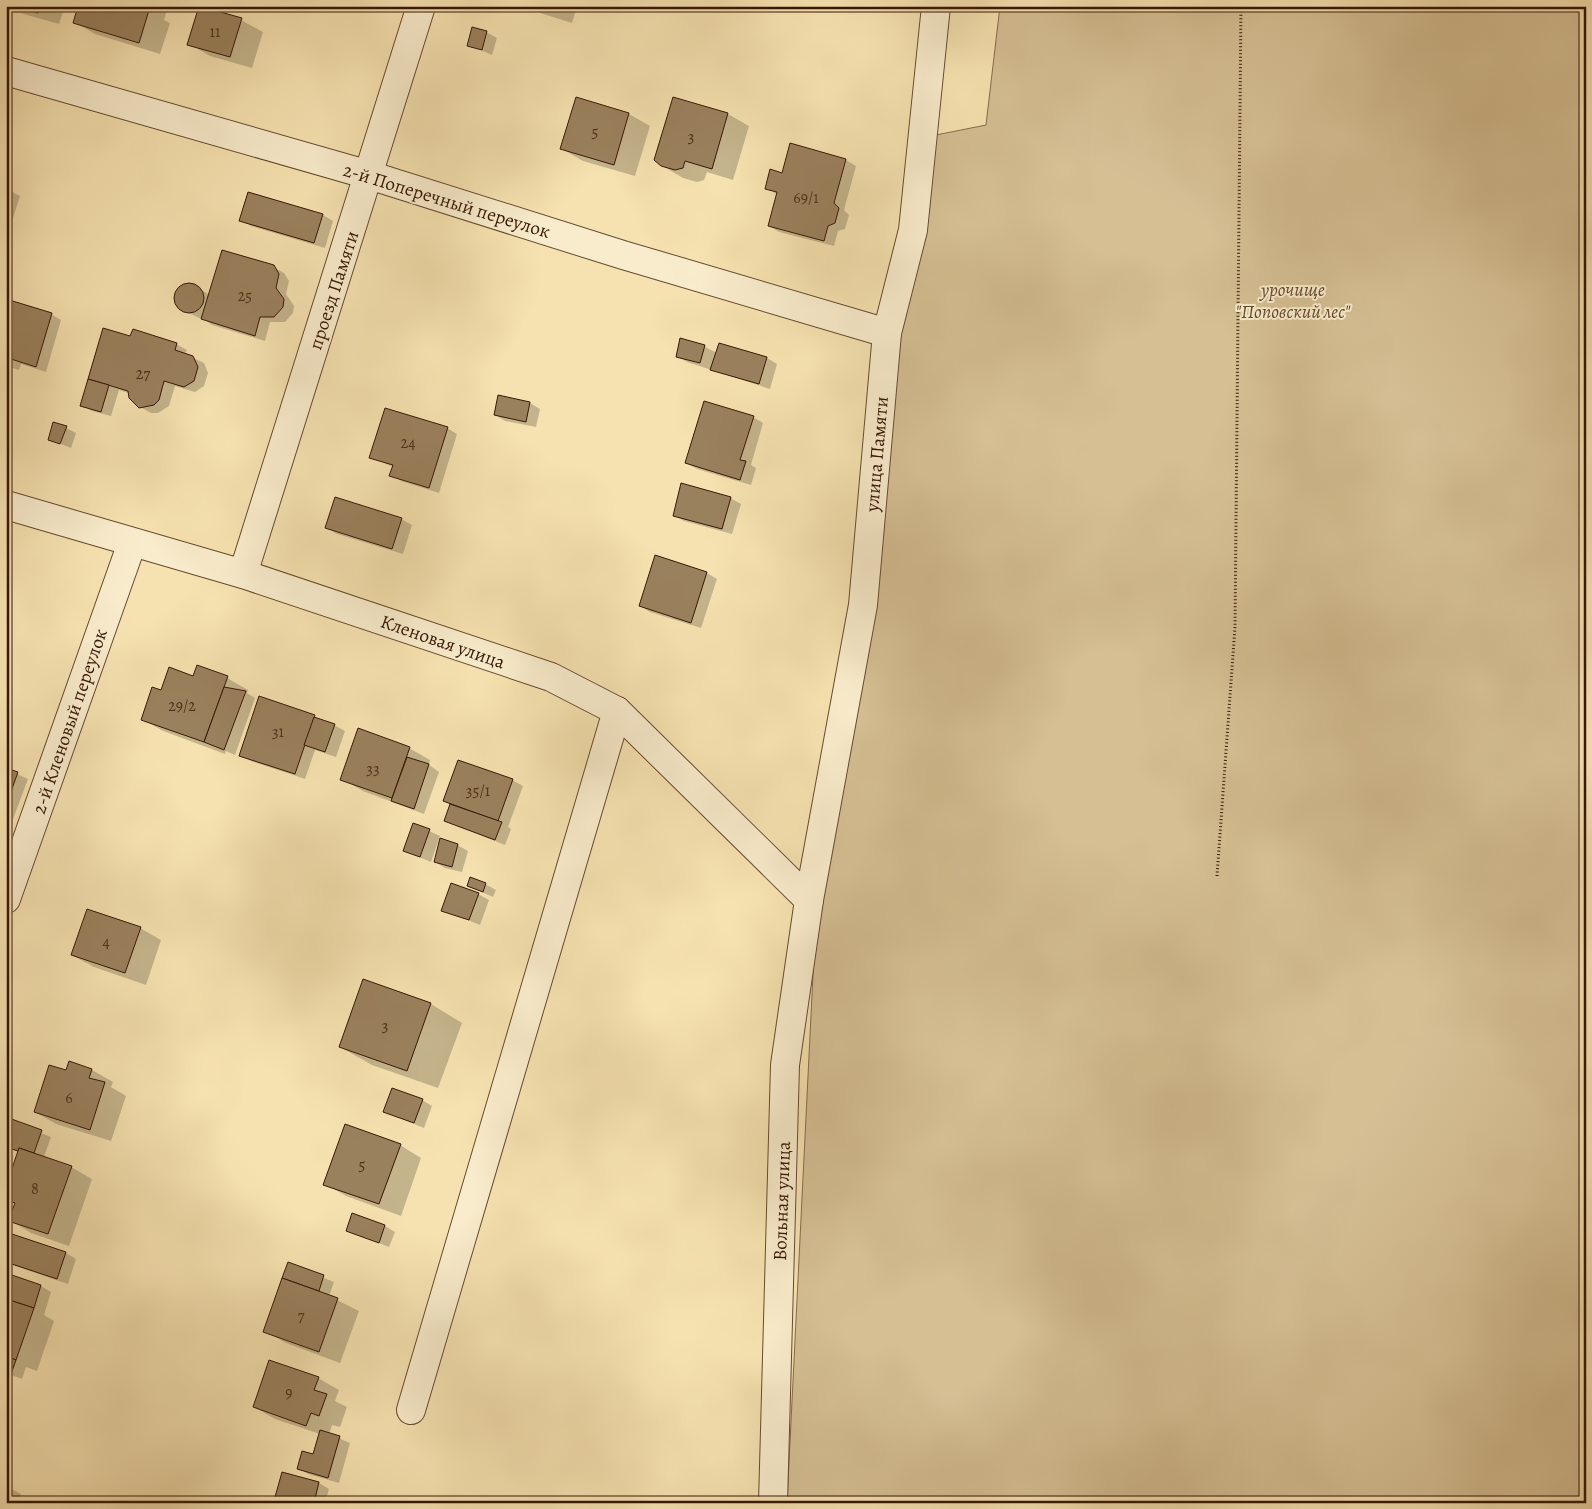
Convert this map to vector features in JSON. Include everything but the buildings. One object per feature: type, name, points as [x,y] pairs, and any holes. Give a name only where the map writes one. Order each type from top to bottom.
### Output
[{"type":"street","name":"проезд Памяти","points":[[243,574],[421,6]]},
{"type":"street","name":"улица Памяти","points":[[808,900],[863,605],[887,333],[913,230],[936,6]]},
{"type":"street","name":"2-й Поперечный переулок","points":[[6,71],[369,175],[623,255],[887,333]]},
{"type":"street","name":"Кленовая улица","points":[[6,504],[132,543],[243,574],[551,678],[617,711],[808,900]]},
{"type":"street","name":"2-й Кленовый переулок","points":[[6,899],[132,543]]},
{"type":"street","points":[[411,1410],[617,711]]},
{"type":"street","name":"Вольная улица","points":[[773,1503],[785,1065],[808,900]]},
{"type":"path","points":[[1216,876],[1235,627],[1241,6]]},
{"type":"green space","name":"урочище \"Поповский лес\"","points":[[1000,6],[1586,6],[1586,1503],[787,1503],[816,914],[916,139],[986,125]]}]
